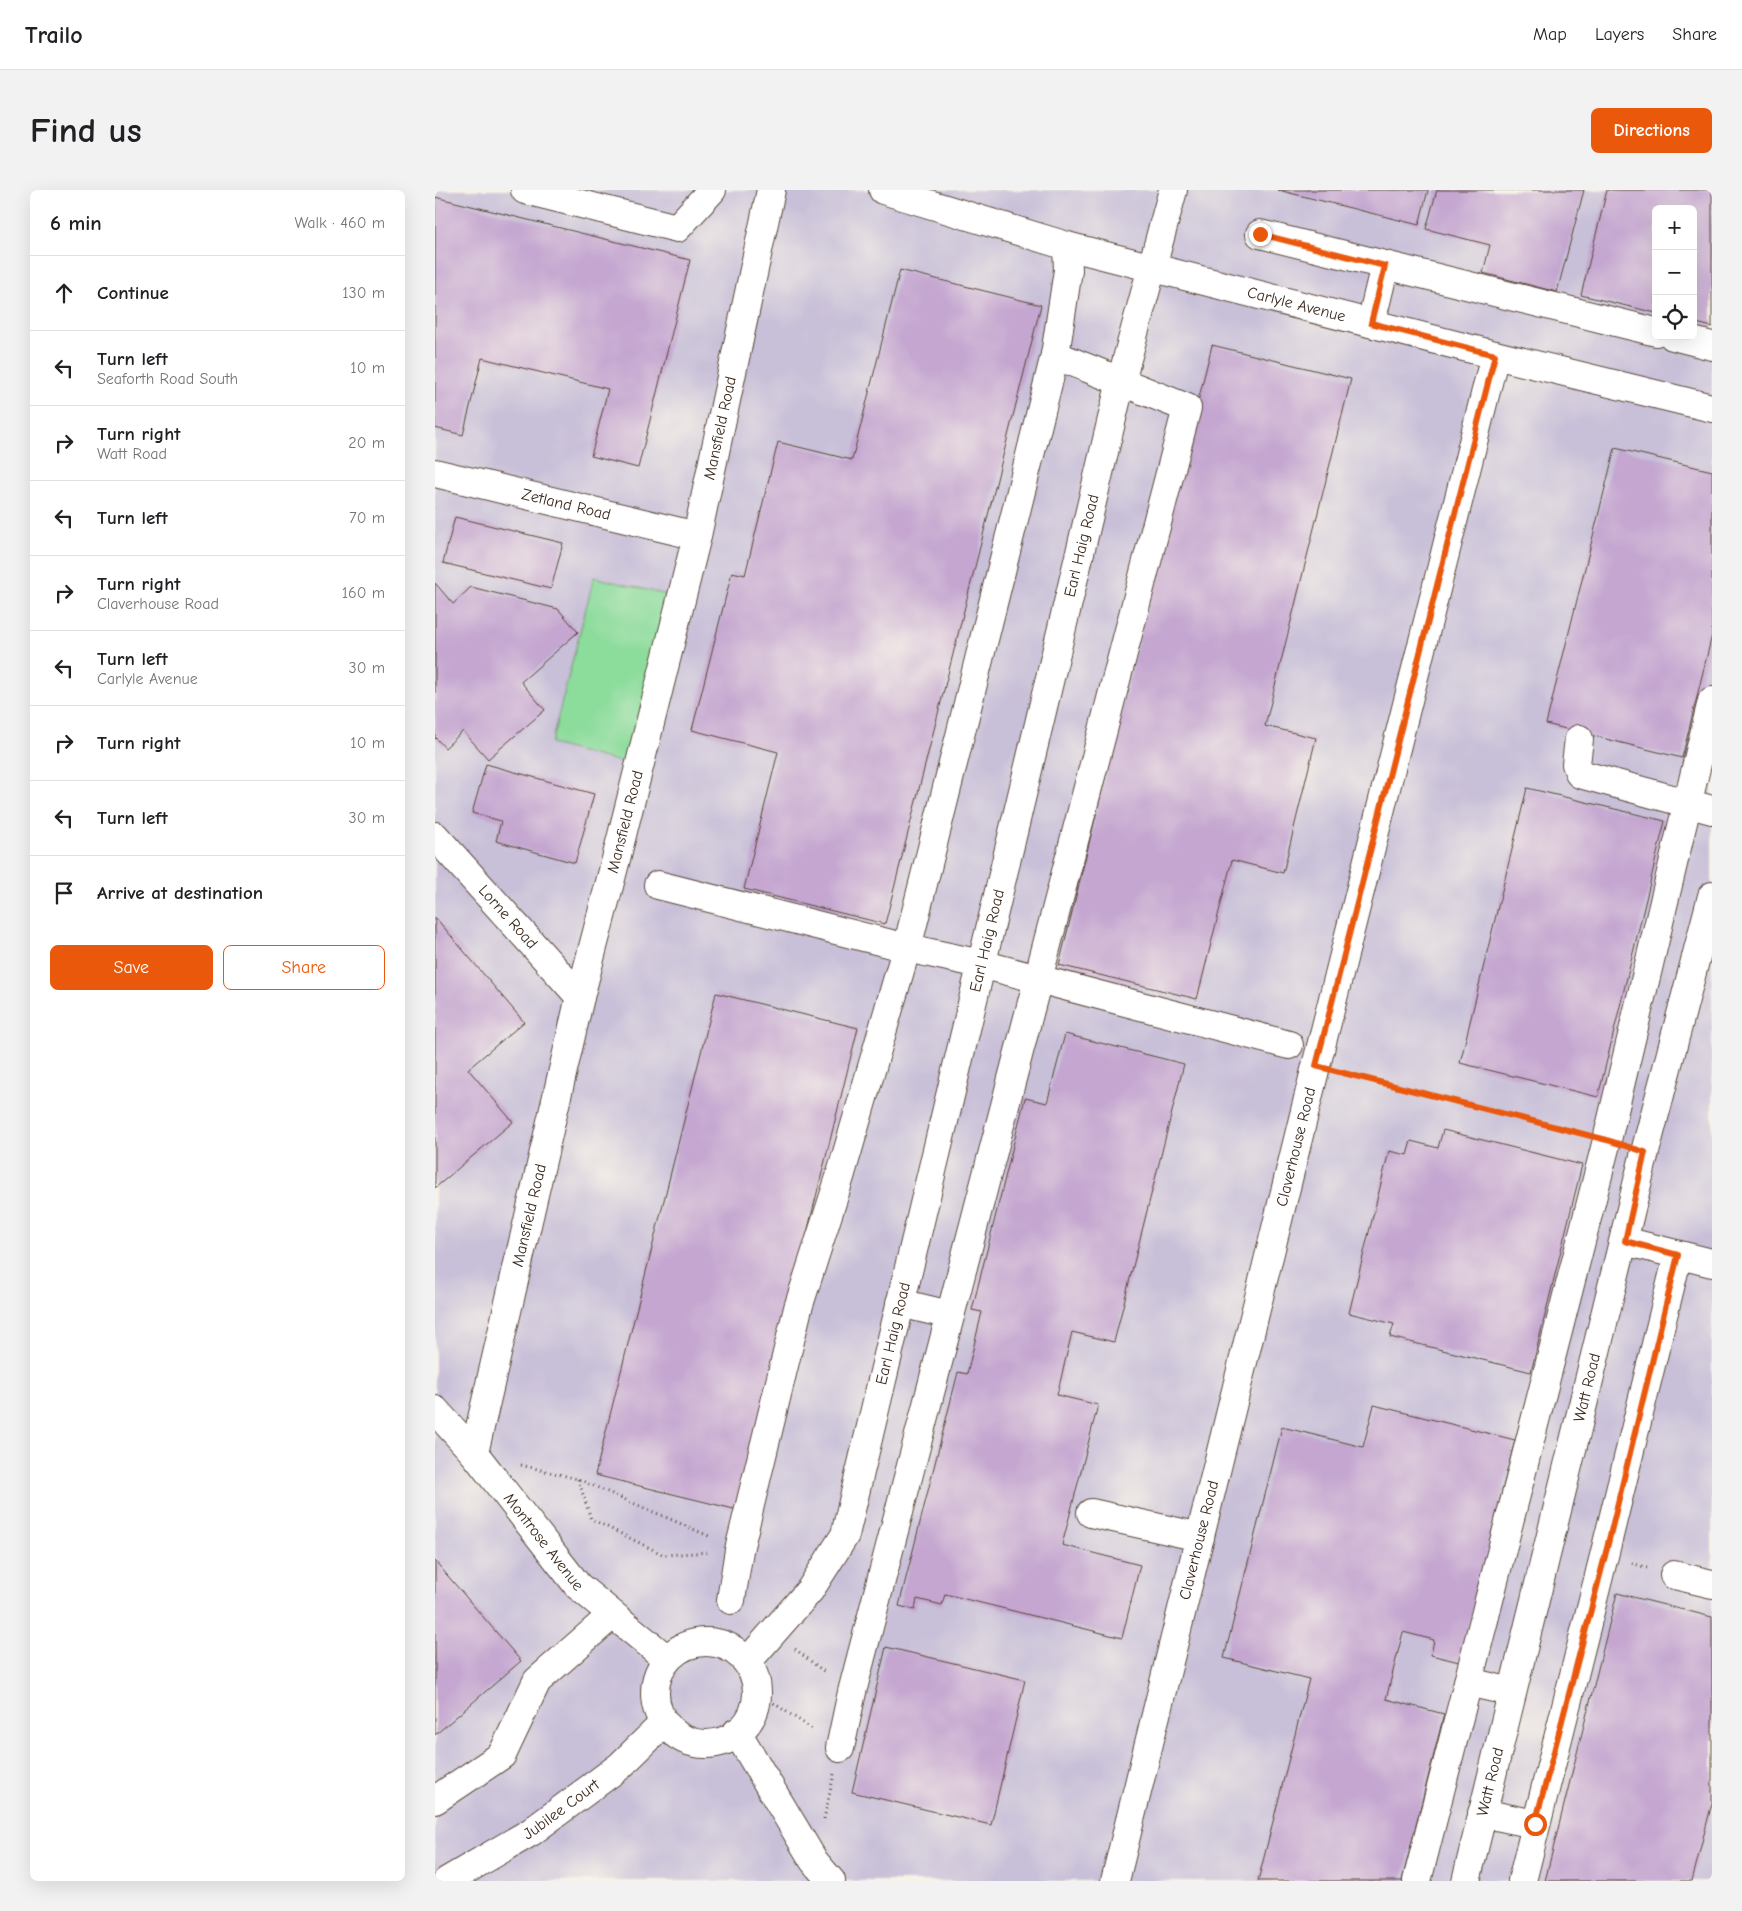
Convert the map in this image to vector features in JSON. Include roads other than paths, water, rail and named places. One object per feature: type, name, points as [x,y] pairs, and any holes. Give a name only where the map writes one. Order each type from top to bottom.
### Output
[{"type":"street","points":[[525,190],[677,228],[712,190]]},
{"type":"street","name":"Mansfield Road","points":[[474,1453],[580,997],[697,536],[771,190]]},
{"type":"street","name":"Carlyle Avenue","points":[[883,190],[1067,246],[1712,408]]},
{"type":"street","name":"Earl Haig Road","points":[[747,1662],[810,1590],[845,1535],[1121,380],[1173,190]]},
{"type":"street","points":[[1260,234],[1652,331]]},
{"type":"street","points":[[731,1600],[739,1550],[798,1308],[840,1177],[907,948],[1055,355],[1067,270],[1067,246]]},
{"type":"street","points":[[1371,323],[1385,266]]},
{"type":"street","points":[[1689,340],[1712,346]]},
{"type":"street","points":[[840,1748],[852,1692],[1187,408],[1055,355]]},
{"type":"street","name":"Claverhouse Road","points":[[1115,1881],[1316,1066],[1495,355]]},
{"type":"street","name":"Zetland Road","points":[[435,473],[697,536]]},
{"type":"street","points":[[1417,1881],[1607,1140],[1700,806],[1712,701]]},
{"type":"street","points":[[1579,739],[1577,764],[1580,774],[1700,806]]},
{"type":"street","name":"Lorne Road","points":[[436,839],[580,997]]},
{"type":"street","points":[[658,885],[907,948],[981,964],[1289,1045]]},
{"type":"street","name":"Watt Road","points":[[1466,1881],[1625,1241],[1645,1152],[1704,963],[1712,896]]},
{"type":"street","points":[[1607,1140],[1645,1152]]},
{"type":"street","points":[[1625,1241],[1712,1263]]},
{"type":"street","points":[[1522,1881],[1535,1824],[1605,1556],[1678,1255]]},
{"type":"street","points":[[900,1303],[950,1315]]},
{"type":"street","name":"Montrose Avenue","points":[[435,1410],[474,1453],[578,1586],[612,1616],[667,1659]]},
{"type":"street","points":[[1091,1513],[1200,1536]]},
{"type":"street","points":[[1675,1575],[1712,1584]]},
{"type":"street","points":[[435,1800],[502,1755],[537,1681],[612,1616]]},
{"type":"street","points":[[698,1642],[716,1642],[734,1650],[747,1662],[755,1678],[757,1692],[754,1710],[746,1725],[729,1739],[712,1744],[694,1743],[677,1736],[658,1712],[655,1694],[657,1676],[667,1659],[681,1648],[698,1642]]},
{"type":"street","points":[[1468,1682],[1512,1692]]},
{"type":"street","name":"Jubilee Court","points":[[447,1881],[531,1832],[620,1766],[665,1723]]},
{"type":"street","points":[[737,1732],[822,1871]]},
{"type":"street","points":[[1482,1813],[1535,1824]]}]
